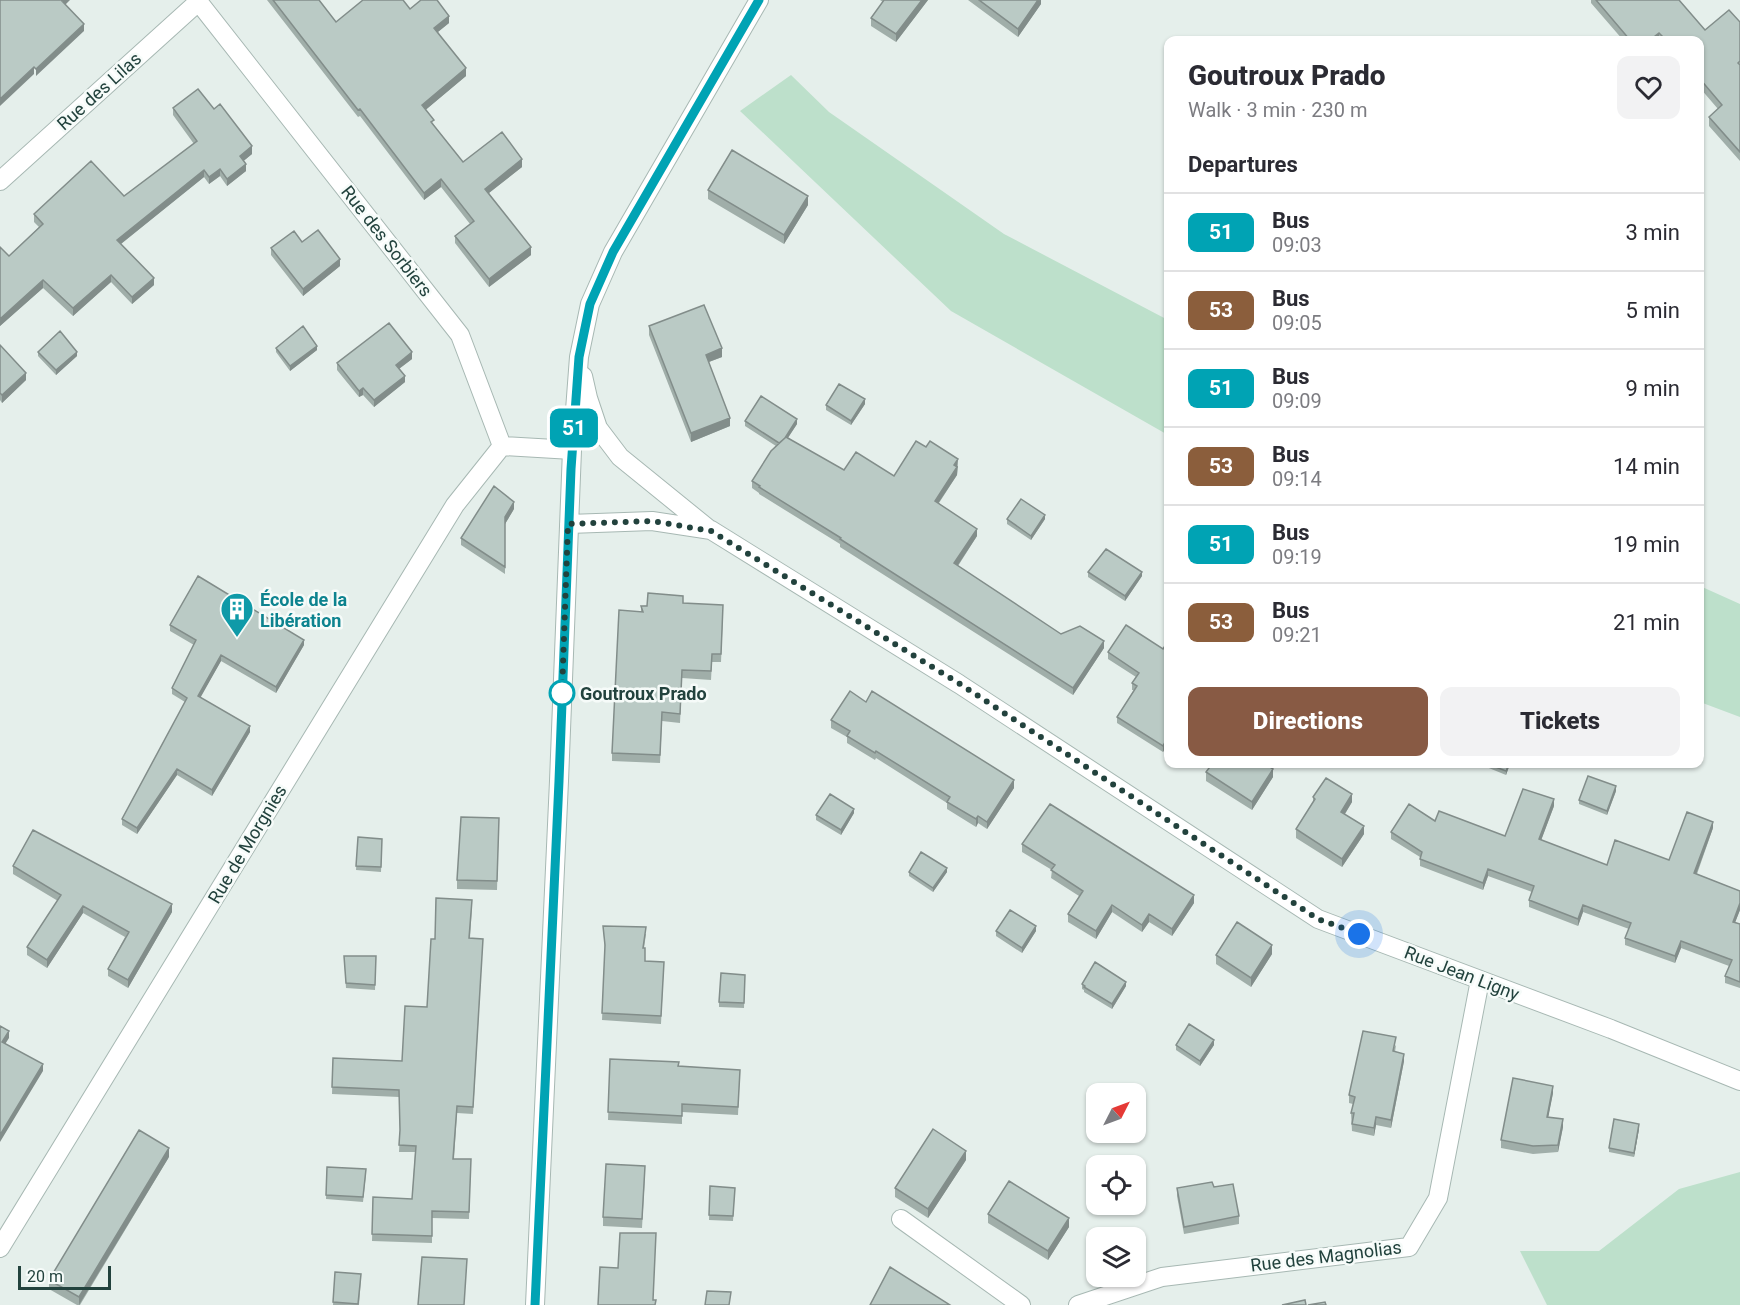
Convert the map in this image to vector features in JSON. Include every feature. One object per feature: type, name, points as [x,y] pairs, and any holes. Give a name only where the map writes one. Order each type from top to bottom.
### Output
[{"type":"street","points":[[535,1305],[559,781],[568,524],[579,357],[590,304],[613,252],[759,0]]},
{"type":"street","name":"Rue des Lilas","points":[[0,182],[197,1]]},
{"type":"street","name":"Rue des Sorbiers","points":[[197,1],[460,335],[502,446]]},
{"type":"street","points":[[579,357],[588,398],[598,428],[620,457],[711,531]]},
{"type":"street","points":[[502,446],[572,450]]},
{"type":"street","name":"Rue de Morgnies","points":[[0,1248],[455,505],[502,446]]},
{"type":"street","name":"Rue Jean Ligny","points":[[568,524],[652,521],[711,531],[960,684],[1318,919],[1611,1029],[1740,1082]]},
{"type":"street","name":"Rue des Magnolias","points":[[1078,1305],[1162,1277],[1409,1247],[1438,1198],[1480,980]]},
{"type":"street","points":[[901,1219],[1021,1305]]},
{"type":"green space","points":[[791,75],[829,112],[1004,234],[1164,318],[1164,433],[951,311],[740,111]]},
{"type":"green space","points":[[1704,588],[1740,604],[1740,717],[1704,704]]},
{"type":"green space","points":[[1740,1172],[1740,1305],[1547,1305],[1520,1251],[1599,1251],[1679,1189]]},
{"type":"building","points":[[0,0],[63,0],[84,24],[0,99]]},
{"type":"building","points":[[273,0],[319,0],[336,22],[363,0],[403,0],[410,9],[421,0],[437,0],[449,16],[434,28],[466,68],[422,105],[434,120],[431,122],[463,162],[502,132],[522,159],[485,189],[531,247],[489,279],[455,236],[474,221],[441,179],[424,193]]},
{"type":"building","points":[[884,0],[922,0],[896,34],[871,18]]},
{"type":"building","points":[[979,0],[1038,0],[1018,29]]},
{"type":"building","points":[[1596,0],[1679,0],[1705,30],[1729,10],[1740,22],[1740,61],[1738,63],[1740,65],[1740,152],[1709,117],[1722,105],[1704,84],[1704,36],[1662,36],[1659,33],[1655,36],[1627,36]]},
{"type":"building","points":[[198,89],[214,109],[220,104],[252,146],[240,156],[246,164],[227,179],[220,169],[209,177],[204,170],[117,240],[154,278],[132,297],[111,275],[73,308],[43,280],[0,319],[0,247],[9,256],[43,224],[34,214],[91,161],[124,196],[197,141],[173,108]]},
{"type":"building","points":[[732,150],[808,196],[784,235],[708,190]]},
{"type":"building","points":[[318,230],[340,259],[303,289],[271,248],[294,231],[302,242]]},
{"type":"building","points":[[704,305],[722,348],[706,355],[730,418],[691,433],[649,326]]},
{"type":"building","points":[[389,323],[412,352],[396,365],[405,376],[374,400],[363,388],[359,391],[337,363]]},
{"type":"building","points":[[303,326],[317,346],[290,366],[276,348]]},
{"type":"building","points":[[60,331],[77,352],[56,370],[38,352]]},
{"type":"building","points":[[0,345],[26,373],[2,395],[0,393]]},
{"type":"building","points":[[839,384],[865,399],[851,421],[826,405]]},
{"type":"building","points":[[761,396],[797,419],[779,443],[745,421]]},
{"type":"building","points":[[786,437],[844,470],[856,452],[894,476],[916,441],[926,447],[930,441],[958,459],[954,465],[957,467],[935,501],[977,529],[954,563],[1061,634],[1080,626],[1104,641],[1073,688],[752,481],[771,451]]},
{"type":"building","points":[[494,486],[514,502],[505,517],[505,567],[461,538]]},
{"type":"building","points":[[1021,499],[1045,515],[1031,536],[1007,519]]},
{"type":"building","points":[[1106,549],[1142,572],[1125,596],[1088,572]]},
{"type":"building","points":[[198,576],[304,640],[276,687],[221,655],[198,696],[250,726],[212,790],[177,769],[137,828],[122,819],[187,698],[172,688],[196,640],[170,625]]},
{"type":"building","points":[[648,593],[683,596],[683,603],[723,605],[721,654],[712,654],[711,671],[682,670],[680,714],[662,712],[660,755],[612,753],[619,610],[643,612],[641,606],[647,606]]},
{"type":"building","points":[[1126,625],[1163,649],[1164,647],[1163,746],[1117,717],[1137,686],[1132,683],[1139,673],[1108,652]]},
{"type":"building","points":[[850,691],[866,702],[872,691],[1014,780],[987,822],[978,816],[976,819],[947,802],[950,797],[876,751],[875,753],[847,736],[850,731],[831,720]]},
{"type":"building","points":[[1209,768],[1273,769],[1252,802],[1206,772]]},
{"type":"building","points":[[1588,776],[1616,786],[1607,811],[1579,800]]},
{"type":"building","points":[[1326,778],[1352,794],[1341,812],[1364,826],[1342,859],[1296,829]]},
{"type":"building","points":[[1523,789],[1554,799],[1539,839],[1607,865],[1615,840],[1669,860],[1687,812],[1713,822],[1694,873],[1740,891],[1740,903],[1733,922],[1740,924],[1740,982],[1725,976],[1732,960],[1681,941],[1675,956],[1625,938],[1631,923],[1583,905],[1578,919],[1529,900],[1534,886],[1488,869],[1483,883],[1420,859],[1422,852],[1391,832],[1409,804],[1435,821],[1439,811],[1505,836]]},
{"type":"building","points":[[830,794],[854,809],[841,830],[816,815]]},
{"type":"building","points":[[1050,804],[1194,895],[1172,929],[1149,914],[1142,925],[1112,905],[1096,931],[1068,914],[1083,891],[1051,870],[1055,865],[1022,844]]},
{"type":"building","points":[[461,817],[499,818],[497,881],[457,880]]},
{"type":"building","points":[[33,830],[172,904],[128,980],[108,969],[129,932],[83,906],[47,960],[27,947],[61,895],[13,866]]},
{"type":"building","points":[[358,837],[382,839],[381,867],[356,866]]},
{"type":"building","points":[[921,852],[947,868],[933,888],[909,872]]},
{"type":"building","points":[[436,898],[472,900],[469,938],[483,939],[473,1107],[457,1106],[453,1159],[471,1159],[469,1212],[432,1211],[432,1236],[372,1234],[373,1197],[412,1199],[416,1146],[399,1145],[399,1090],[332,1087],[333,1058],[402,1061],[405,1006],[427,1007],[431,939],[435,939]]},
{"type":"building","points":[[1010,910],[1036,926],[1022,948],[996,931]]},
{"type":"building","points":[[1237,922],[1272,945],[1251,978],[1216,955]]},
{"type":"building","points":[[603,926],[646,927],[643,948],[645,948],[645,961],[664,962],[661,1016],[602,1013],[605,945]]},
{"type":"building","points":[[344,956],[376,956],[375,985],[346,983]]},
{"type":"building","points":[[1095,962],[1126,982],[1112,1004],[1082,984]]},
{"type":"building","points":[[721,973],[745,975],[744,1003],[719,1002]]},
{"type":"building","points":[[1189,1024],[1214,1040],[1200,1061],[1176,1045]]},
{"type":"building","points":[[0,1026],[9,1031],[2,1042],[43,1064],[0,1135]]},
{"type":"building","points":[[1363,1031],[1396,1037],[1393,1051],[1404,1054],[1391,1120],[1376,1117],[1374,1128],[1352,1124],[1354,1113],[1351,1113],[1355,1097],[1349,1095]]},
{"type":"building","points":[[610,1059],[679,1062],[678,1066],[740,1070],[738,1107],[682,1104],[682,1116],[608,1112]]},
{"type":"building","points":[[1513,1078],[1553,1086],[1547,1117],[1563,1119],[1558,1145],[1533,1146],[1501,1140]]},
{"type":"building","points":[[1614,1119],[1639,1124],[1634,1153],[1609,1148]]},
{"type":"building","points":[[933,1129],[966,1151],[928,1209],[895,1188]]},
{"type":"building","points":[[139,1130],[169,1148],[79,1297],[49,1280]]},
{"type":"building","points":[[606,1164],[645,1166],[642,1219],[603,1217]]},
{"type":"building","points":[[327,1167],[366,1169],[363,1197],[326,1195]]},
{"type":"building","points":[[1009,1181],[1069,1218],[1048,1251],[988,1214]]},
{"type":"building","points":[[1212,1182],[1214,1187],[1233,1184],[1239,1216],[1184,1227],[1177,1188]]},
{"type":"building","points":[[710,1186],[735,1188],[733,1216],[709,1215]]},
{"type":"building","points":[[620,1233],[656,1233],[653,1300],[656,1300],[655,1305],[598,1305],[600,1267],[618,1268]]},
{"type":"building","points":[[422,1257],[467,1259],[464,1305],[418,1305]]},
{"type":"building","points":[[890,1267],[950,1305],[870,1305]]},
{"type":"building","points":[[335,1272],[361,1274],[358,1304],[333,1302]]},
{"type":"building","points":[[707,1291],[731,1292],[729,1305],[705,1305]]},
{"type":"building","points":[[1305,1300],[1306,1305],[1282,1305]]},
{"type":"building","points":[[1325,1302],[1326,1305],[1308,1305]]},
{"type":"bus line","name":"51","points":[[535,1305],[571,469],[579,357],[590,304],[613,252],[759,0]]},
{"type":"place","name":"École de la Libération","points":[[237,638]]},
{"type":"place","name":"Goutroux Prado","points":[[562,693]]},
{"type":"route","points":[[562,693],[568,524],[652,521],[711,531],[960,684],[1318,919],[1359,934]]}]
